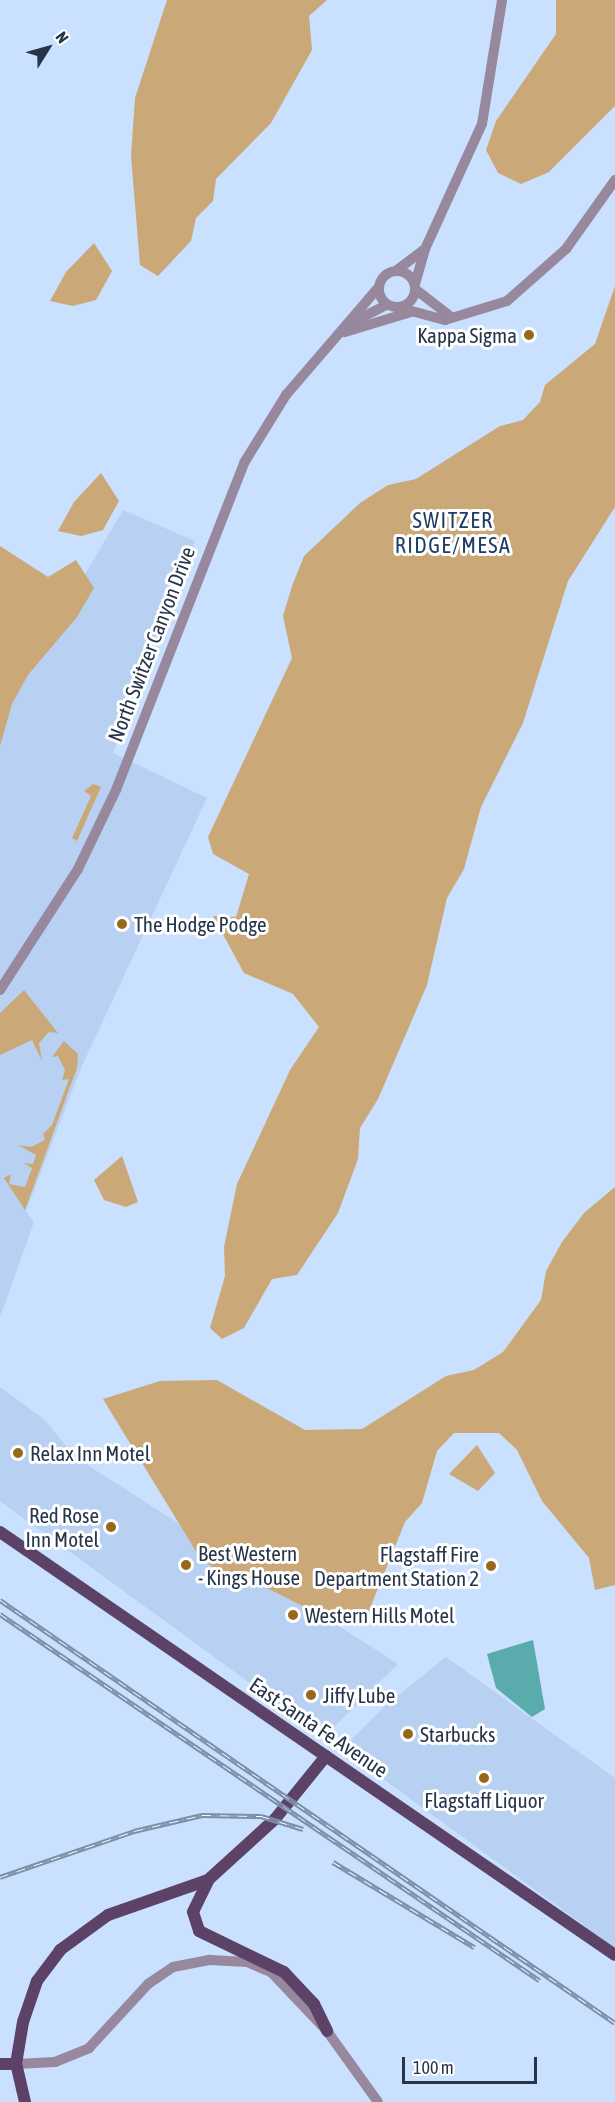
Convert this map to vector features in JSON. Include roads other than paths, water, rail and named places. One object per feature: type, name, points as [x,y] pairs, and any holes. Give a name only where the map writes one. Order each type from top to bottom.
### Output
[{"type":"main road","name":"East Santa Fe Avenue","points":[[0,1532],[615,1955]]},
{"type":"main road","points":[[326,1756],[275,1819],[208,1880],[193,1912],[199,1931],[284,1972],[314,2004],[327,2031]]},
{"type":"main road","points":[[25,2102],[16,2064],[37,1981],[60,1950],[108,1915],[208,1880]]},
{"type":"main road","points":[[0,2064],[16,2064]]},
{"type":"street","points":[[415,287],[425,249],[482,124],[502,0]]},
{"type":"street","points":[[378,288],[392,306],[433,319],[484,312],[518,293],[566,249],[615,180]]},
{"type":"street","points":[[425,249],[397,270],[450,316]]},
{"type":"street","name":"North Switzer Canyon Drive","points":[[0,990],[78,869],[116,790],[244,463],[286,395],[349,327],[378,288],[384,276],[397,270]]},
{"type":"street","name":"North Switzer Canyon Drive","points":[[349,327],[392,306],[415,287]]},
{"type":"street","points":[[349,327],[411,312]]},
{"type":"street","points":[[16,2064],[55,2062],[89,2048],[160,1974],[194,1961],[225,1959],[266,1968],[327,2031],[378,2102]]},
{"type":"railway","points":[[0,1600],[615,2023]]},
{"type":"railway","points":[[0,1614],[539,1980]]},
{"type":"railway","points":[[0,1877],[134,1831],[202,1815],[261,1816],[303,1829]]},
{"type":"railway","points":[[333,1862],[474,1947]]},
{"type":"place","name":"Kappa Sigma","points":[[529,335]]},
{"type":"place","name":"The Hodge Podge","points":[[122,924]]},
{"type":"place","name":"Relax Inn Motel","points":[[18,1453]]},
{"type":"place","name":"Red Rose Inn Motel","points":[[111,1527]]},
{"type":"place","name":"Best Western - Kings House","points":[[186,1565]]},
{"type":"place","name":"Flagstaff Fire Department Station 2","points":[[491,1566]]},
{"type":"place","name":"Western Hills Motel","points":[[293,1615]]},
{"type":"place","name":"Jiffy Lube","points":[[311,1695]]},
{"type":"place","name":"Starbucks","points":[[408,1734]]},
{"type":"place","name":"Flagstaff Liquor","points":[[484,1778]]},
{"type":"district","name":"SWITZER RIDGE/MESA","points":[[453,532]]}]
